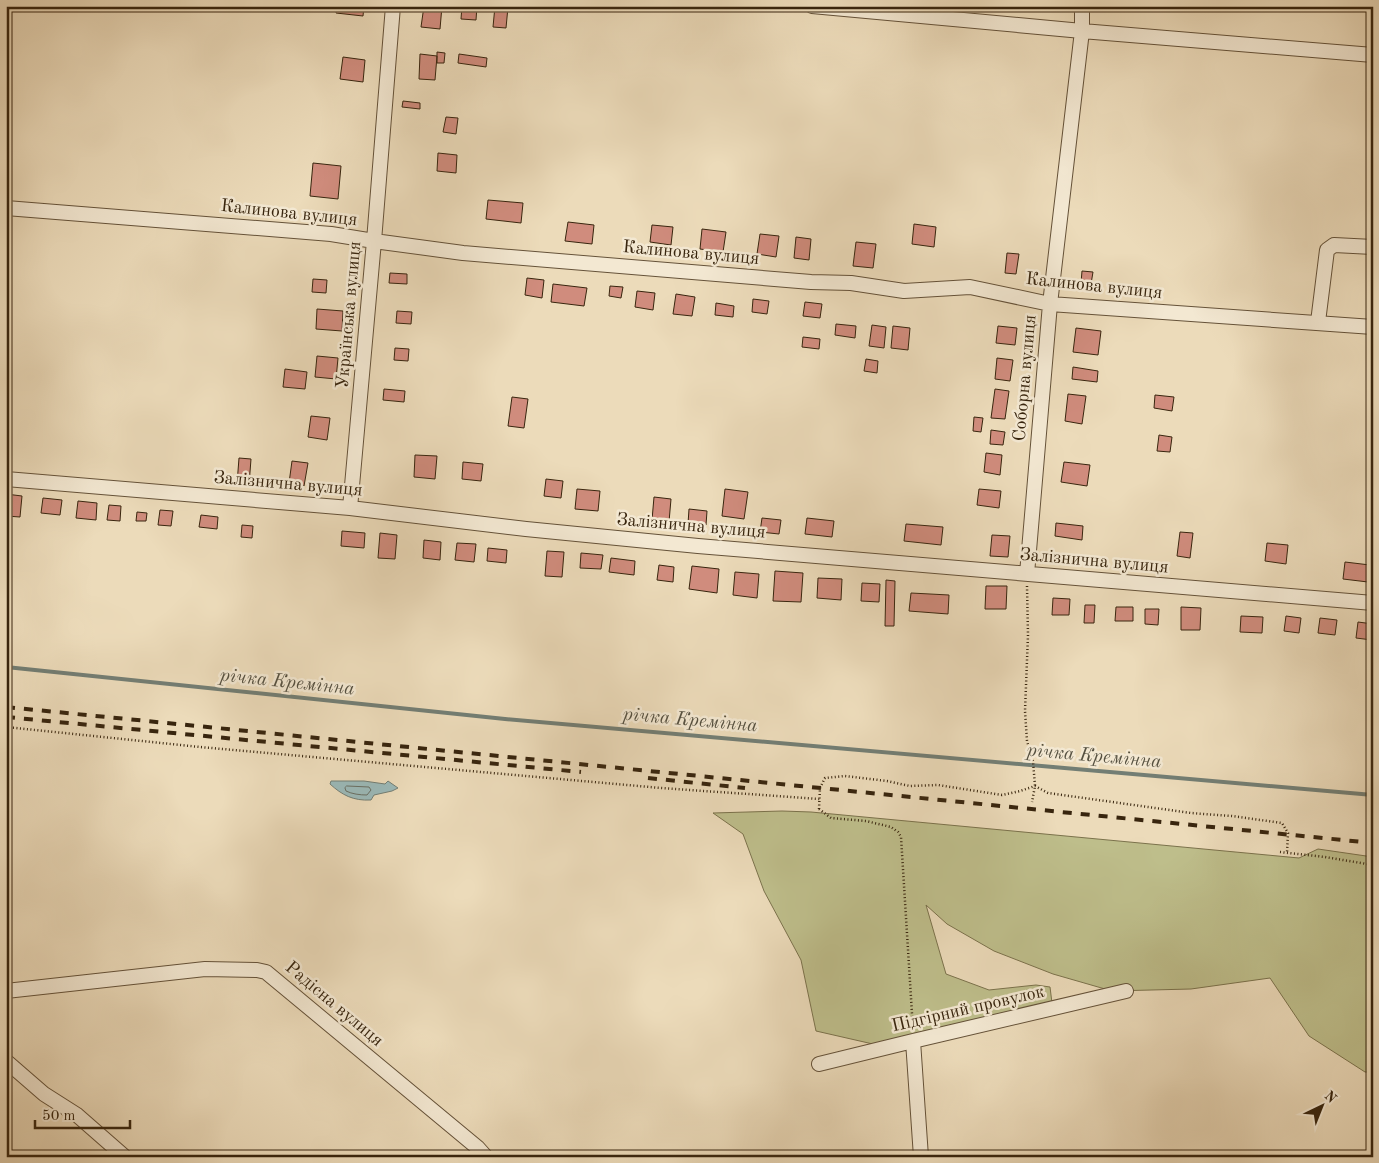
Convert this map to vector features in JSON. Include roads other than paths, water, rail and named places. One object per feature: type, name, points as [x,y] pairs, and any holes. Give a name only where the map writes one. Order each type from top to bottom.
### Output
[{"type":"street","name":"Українська вулиця","points":[[350,508],[393,6]]},
{"type":"street","points":[[812,6],[1373,56]]},
{"type":"street","name":"Соборна вулиця","points":[[1027,574],[1050,304],[1082,31],[1082,6]]},
{"type":"street","name":"Калинова вулиця","points":[[6,208],[331,234],[483,254],[801,281],[850,282],[904,292],[970,287],[1050,304],[1373,327]]},
{"type":"street","points":[[1318,322],[1327,250],[1334,245],[1373,247]]},
{"type":"street","name":"Залізнична вулиця","points":[[6,480],[350,508],[526,529],[698,546],[1373,603]]},
{"type":"street","name":"Радісна вулиця","points":[[6,991],[205,969],[257,970],[266,972],[478,1148],[486,1157]]},
{"type":"street","name":"Підгірний провулок","points":[[820,1064],[913,1040],[1126,991]]},
{"type":"street","points":[[913,1040],[921,1157]]},
{"type":"street","points":[[6,1061],[44,1094],[77,1115],[125,1157]]},
{"type":"water","points":[[331,781],[364,781],[385,784],[388,781],[398,788],[374,795],[371,800],[359,799],[339,791],[330,784]]},
{"type":"waterway","name":"річка Кремінна","points":[[6,667],[505,719],[1373,795]]},
{"type":"railway","points":[[6,707],[1373,843]]},
{"type":"railway","points":[[6,717],[581,772]]},
{"type":"railway","points":[[648,778],[745,788]]}]
